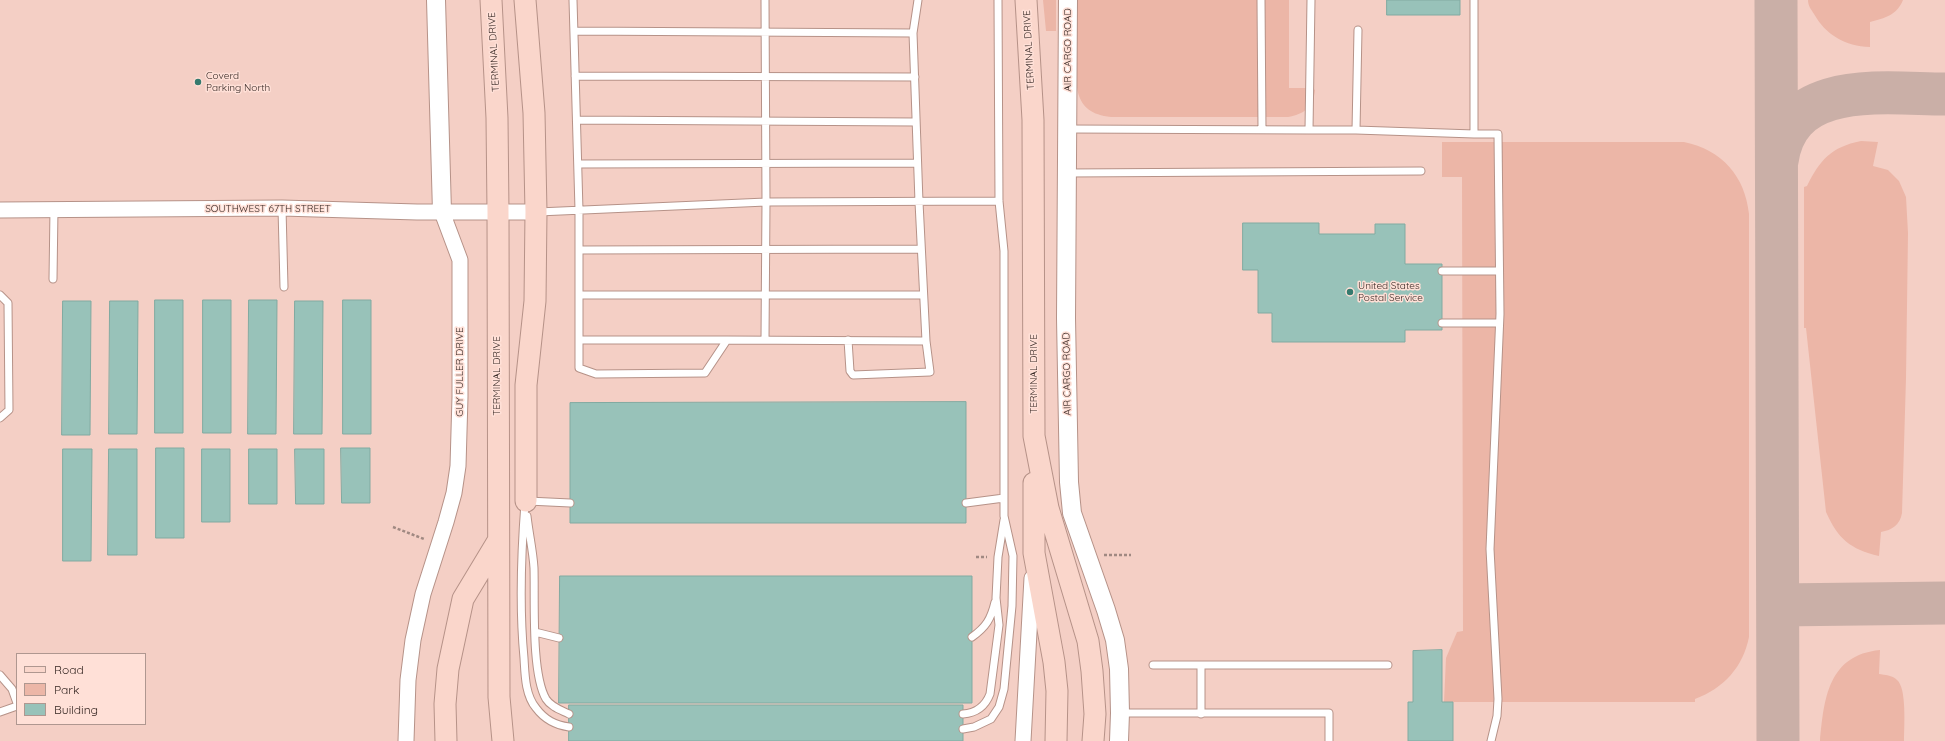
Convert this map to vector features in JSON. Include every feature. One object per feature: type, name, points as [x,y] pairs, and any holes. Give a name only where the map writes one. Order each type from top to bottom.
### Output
[{"type":"main road","name":"TERMINAL DRIVE","points":[[491,0],[497,118],[499,697],[503,741]]},
{"type":"main road","points":[[525,0],[534,113],[536,212],[535,301],[526,385],[526,501]]},
{"type":"main road","name":"TERMINAL DRIVE","points":[[1026,0],[1033,120],[1034,436],[1048,508],[1088,641],[1095,714],[1093,741]]},
{"type":"main road","points":[[497,430],[526,430]]},
{"type":"main road","points":[[1034,436],[1034,553],[1056,677],[1058,719],[1056,741]]},
{"type":"main road","points":[[446,741],[448,669],[463,599],[498,541]]},
{"type":"street","name":"GUY FULLER DRIVE","points":[[406,741],[408,680],[413,640],[423,594],[454,493],[458,466],[460,397],[460,260],[442,212],[436,0]]},
{"type":"street","name":"AIR CARGO ROAD","points":[[1068,0],[1066,318],[1069,482],[1072,513],[1115,640],[1119,669],[1119,741]]},
{"type":"street","name":"SOUTHWEST 67TH STREET","points":[[0,210],[282,208],[442,212],[536,212]]},
{"type":"street","points":[[1022,737],[1034,553]]},
{"type":"lane","points":[[574,0],[579,210],[580,368],[596,374],[705,373],[727,340]]},
{"type":"lane","points":[[764,0],[766,121],[765,339]]},
{"type":"lane","points":[[848,340],[850,371],[853,375],[930,372],[926,342],[918,202],[913,33],[918,0]]},
{"type":"lane","points":[[962,714],[973,714],[987,702],[990,694],[999,625],[996,598],[998,557],[1004,516],[1004,251],[999,201],[998,0]]},
{"type":"lane","points":[[1261,0],[1262,129]]},
{"type":"lane","points":[[1309,130],[1311,0]]},
{"type":"lane","points":[[1474,0],[1474,134]]},
{"type":"lane","points":[[1356,130],[1358,30]]},
{"type":"lane","points":[[574,31],[913,33]]},
{"type":"lane","points":[[575,76],[915,77]]},
{"type":"lane","points":[[577,120],[916,122]]},
{"type":"lane","points":[[1068,129],[1356,130],[1498,134],[1500,323],[1490,549],[1497,705],[1495,726],[1491,741]]},
{"type":"lane","points":[[578,164],[917,163]]},
{"type":"lane","points":[[1068,172],[1421,171]]},
{"type":"lane","points":[[536,212],[766,202],[999,201]]},
{"type":"lane","points":[[282,208],[284,287]]},
{"type":"lane","points":[[53,279],[54,209]]},
{"type":"lane","points":[[579,250],[921,249]]},
{"type":"lane","points":[[1442,271],[1500,271]]},
{"type":"lane","points":[[0,295],[8,303],[9,410],[0,418]]},
{"type":"lane","points":[[579,295],[923,295]]},
{"type":"lane","points":[[1442,323],[1500,323]]},
{"type":"lane","points":[[579,340],[765,339],[926,342]]},
{"type":"lane","points":[[966,503],[1004,498]]},
{"type":"lane","points":[[526,501],[570,503]]},
{"type":"lane","points":[[526,501],[534,567],[536,657],[543,693],[552,706],[569,714]]},
{"type":"lane","points":[[526,501],[520,568],[521,625],[526,685],[535,707],[546,719],[555,725],[569,727]]},
{"type":"lane","points":[[962,729],[974,727],[991,719],[999,706],[1004,689],[1011,613],[1013,556],[1004,516]]},
{"type":"lane","points":[[972,637],[983,629],[990,620],[996,598]]},
{"type":"lane","points":[[535,632],[559,638]]},
{"type":"lane","points":[[1153,665],[1388,665]]},
{"type":"lane","points":[[1201,665],[1201,714]]},
{"type":"lane","points":[[0,675],[12,689],[16,701]]},
{"type":"lane","points":[[0,712],[16,704]]},
{"type":"lane","points":[[1120,713],[1329,713],[1329,741]]},
{"type":"path","points":[[393,526],[439,544]]},
{"type":"path","points":[[1099,555],[1131,555]]},
{"type":"shaded area","points":[[0,0],[1945,0],[1945,741],[0,741]]},
{"type":"green space","points":[[1043,0],[1056,0],[1056,31],[1046,31]]},
{"type":"green space","points":[[1075,0],[1289,0],[1289,88],[1312,88],[1315,90],[1310,106],[1299,114],[1288,117],[1111,117],[1089,110],[1079,95],[1077,86]]},
{"type":"green space","points":[[1808,0],[1903,0],[1897,9],[1890,15],[1870,22],[1870,47],[1844,42],[1830,33],[1819,21],[1810,7]]},
{"type":"green space","points":[[1861,141],[1878,142],[1873,166],[1888,170],[1899,181],[1906,197],[1908,233],[1902,513],[1895,526],[1889,530],[1881,532],[1879,556],[1860,550],[1846,542],[1835,529],[1826,512],[1806,328],[1804,328],[1804,187],[1807,186],[1822,162],[1834,151]]},
{"type":"green space","points":[[1442,142],[1684,142],[1710,151],[1720,158],[1737,177],[1742,188],[1747,200],[1749,214],[1749,637],[1742,658],[1731,675],[1715,689],[1695,699],[1695,702],[1444,702],[1446,658],[1457,632],[1463,631],[1462,177],[1442,177]]},
{"type":"green space","points":[[1880,650],[1879,674],[1895,678],[1900,684],[1902,691],[1904,699],[1904,741],[1820,741],[1827,695],[1839,670],[1849,660],[1863,654]]},
{"type":"building","points":[[1387,0],[1460,0],[1460,15],[1387,15]]},
{"type":"building","name":"United States Postal Service","points":[[1243,223],[1319,223],[1319,234],[1375,234],[1375,224],[1405,224],[1405,264],[1442,264],[1442,330],[1405,330],[1405,342],[1272,342],[1272,313],[1258,313],[1258,270],[1243,270]]},
{"type":"building","points":[[155,300],[183,300],[183,433],[155,433]]},
{"type":"building","points":[[203,300],[231,300],[231,433],[203,433]]},
{"type":"building","points":[[249,300],[277,300],[276,434],[248,434]]},
{"type":"building","points":[[343,300],[371,300],[371,434],[343,434]]},
{"type":"building","points":[[63,301],[91,301],[90,435],[62,435]]},
{"type":"building","points":[[110,301],[138,301],[137,434],[109,434]]},
{"type":"building","points":[[295,301],[323,301],[322,434],[294,434]]},
{"type":"building","points":[[966,402],[966,523],[570,523],[570,403]]},
{"type":"building","points":[[156,448],[184,448],[184,538],[156,538]]},
{"type":"building","points":[[341,448],[370,448],[370,503],[342,503]]},
{"type":"building","points":[[63,449],[92,449],[91,561],[63,561]]},
{"type":"building","points":[[109,449],[137,449],[137,555],[108,555]]},
{"type":"building","points":[[202,449],[230,449],[230,522],[202,522]]},
{"type":"building","points":[[249,449],[277,449],[277,504],[249,504]]},
{"type":"building","points":[[295,449],[324,449],[324,504],[296,504]]},
{"type":"building","points":[[560,576],[972,576],[972,703],[559,703]]},
{"type":"building","points":[[1442,650],[1442,702],[1453,702],[1453,741],[1408,741],[1408,702],[1413,702],[1413,651]]},
{"type":"building","points":[[569,705],[963,705],[963,741],[569,741]]},
{"type":"taxiway","points":[[1776,0],[1778,741]]},
{"type":"taxiway","points":[[1777,161],[1785,134],[1799,116],[1819,103],[1843,96],[1868,93],[1945,94]]},
{"type":"taxiway","points":[[1778,605],[1945,603]]},
{"type":"place","name":"Coverd Parking North","points":[[198,82]]},
{"type":"place","name":"United States Postal Service","points":[[1350,292]]}]
